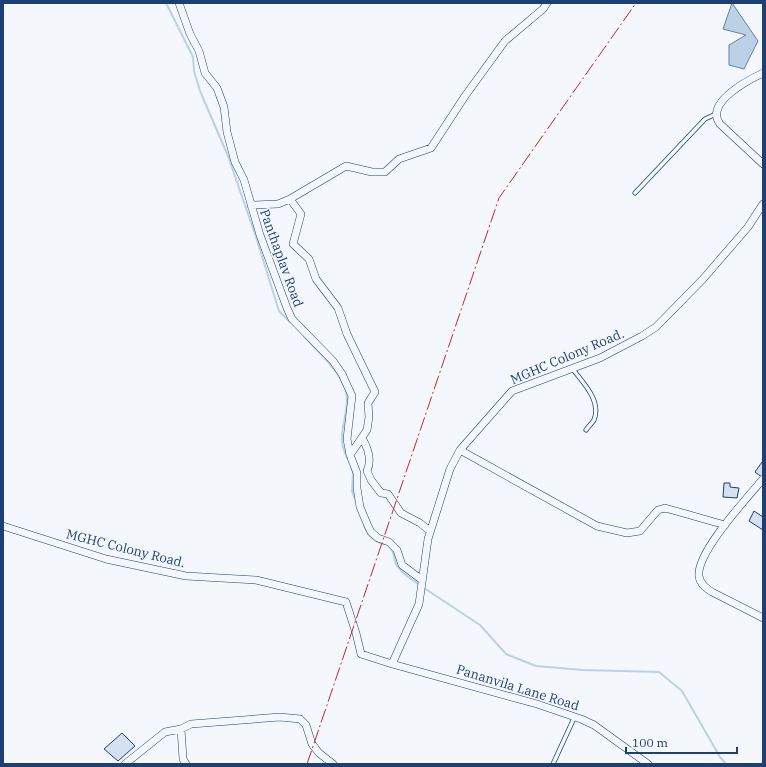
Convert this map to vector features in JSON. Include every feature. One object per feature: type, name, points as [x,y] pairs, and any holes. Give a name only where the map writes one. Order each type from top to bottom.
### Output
[{"type":"street","name":"Panthaplav Road","points":[[179,3],[190,34],[199,51],[205,73],[217,88],[224,107],[227,132],[235,162],[244,180],[260,235],[292,319],[333,361],[342,374],[352,396],[347,439],[350,455],[357,473],[357,488],[360,507],[371,532],[378,538],[389,542],[397,550],[402,565],[422,584]]},
{"type":"street","points":[[251,205],[278,204],[290,199],[346,166],[372,172],[385,172],[399,159],[431,148],[465,96],[505,42],[543,10],[547,3]]},
{"type":"street","points":[[763,73],[740,85],[719,106],[716,114],[717,120],[720,124],[763,164]]},
{"type":"street","points":[[290,199],[301,214],[294,244],[309,259],[316,279],[338,308],[347,334],[376,392],[368,403],[368,430],[350,455]]},
{"type":"street","name":"MGHC Colony Road.","points":[[3,526],[106,559],[186,576],[256,580],[346,602],[361,654],[392,664],[419,604],[430,531],[450,469],[460,450],[512,391],[607,355],[656,327],[703,279],[743,232],[763,204]]},
{"type":"street","points":[[362,438],[367,447],[370,465],[367,470],[371,480],[381,493],[388,494],[402,513],[420,523],[430,531]]},
{"type":"street","points":[[460,450],[597,526],[627,533],[640,531],[658,510],[665,508],[725,525]]},
{"type":"street","points":[[763,479],[725,525],[705,553],[698,574],[700,581],[705,588],[763,618]]},
{"type":"street","name":"Pananvila Lane Road","points":[[392,664],[575,716],[594,725],[648,764]]},
{"type":"street","points":[[125,764],[165,732],[181,729],[191,724],[280,717],[300,719],[306,725],[312,744],[319,753],[333,764]]},
{"type":"street","points":[[181,729],[183,759],[186,764]]},
{"type":"lane","points":[[635,193],[705,119],[716,114]]},
{"type":"lane","points":[[572,368],[592,395],[595,405],[596,412],[593,420],[586,430]]},
{"type":"lane","points":[[553,764],[575,716]]},
{"type":"water","points":[[732,3],[758,41],[744,69],[729,65],[729,45],[746,35],[723,29]]},
{"type":"building","points":[[762,462],[763,463],[763,478],[755,472]]},
{"type":"building","points":[[724,483],[730,483],[730,487],[739,488],[737,498],[723,497]]},
{"type":"building","points":[[754,511],[763,517],[763,530],[749,521]]},
{"type":"building","points":[[122,733],[135,746],[118,761],[104,749]]},
{"type":"waterway","points":[[166,3],[193,57],[194,71],[200,91],[228,156],[256,237],[279,311],[290,322]]},
{"type":"waterway","points":[[304,336],[331,365],[346,390],[347,408],[342,443],[348,459]]},
{"type":"waterway","points":[[351,467],[353,472],[352,491],[356,502]]},
{"type":"waterway","points":[[364,525],[371,538],[384,544]]},
{"type":"waterway","points":[[391,548],[396,564],[400,570],[420,585]]},
{"type":"waterway","points":[[424,588],[480,625],[506,654],[536,666],[583,670],[659,672],[682,691],[720,757],[726,764]]},
{"type":"power","points":[[307,764],[499,198],[636,3]]}]
